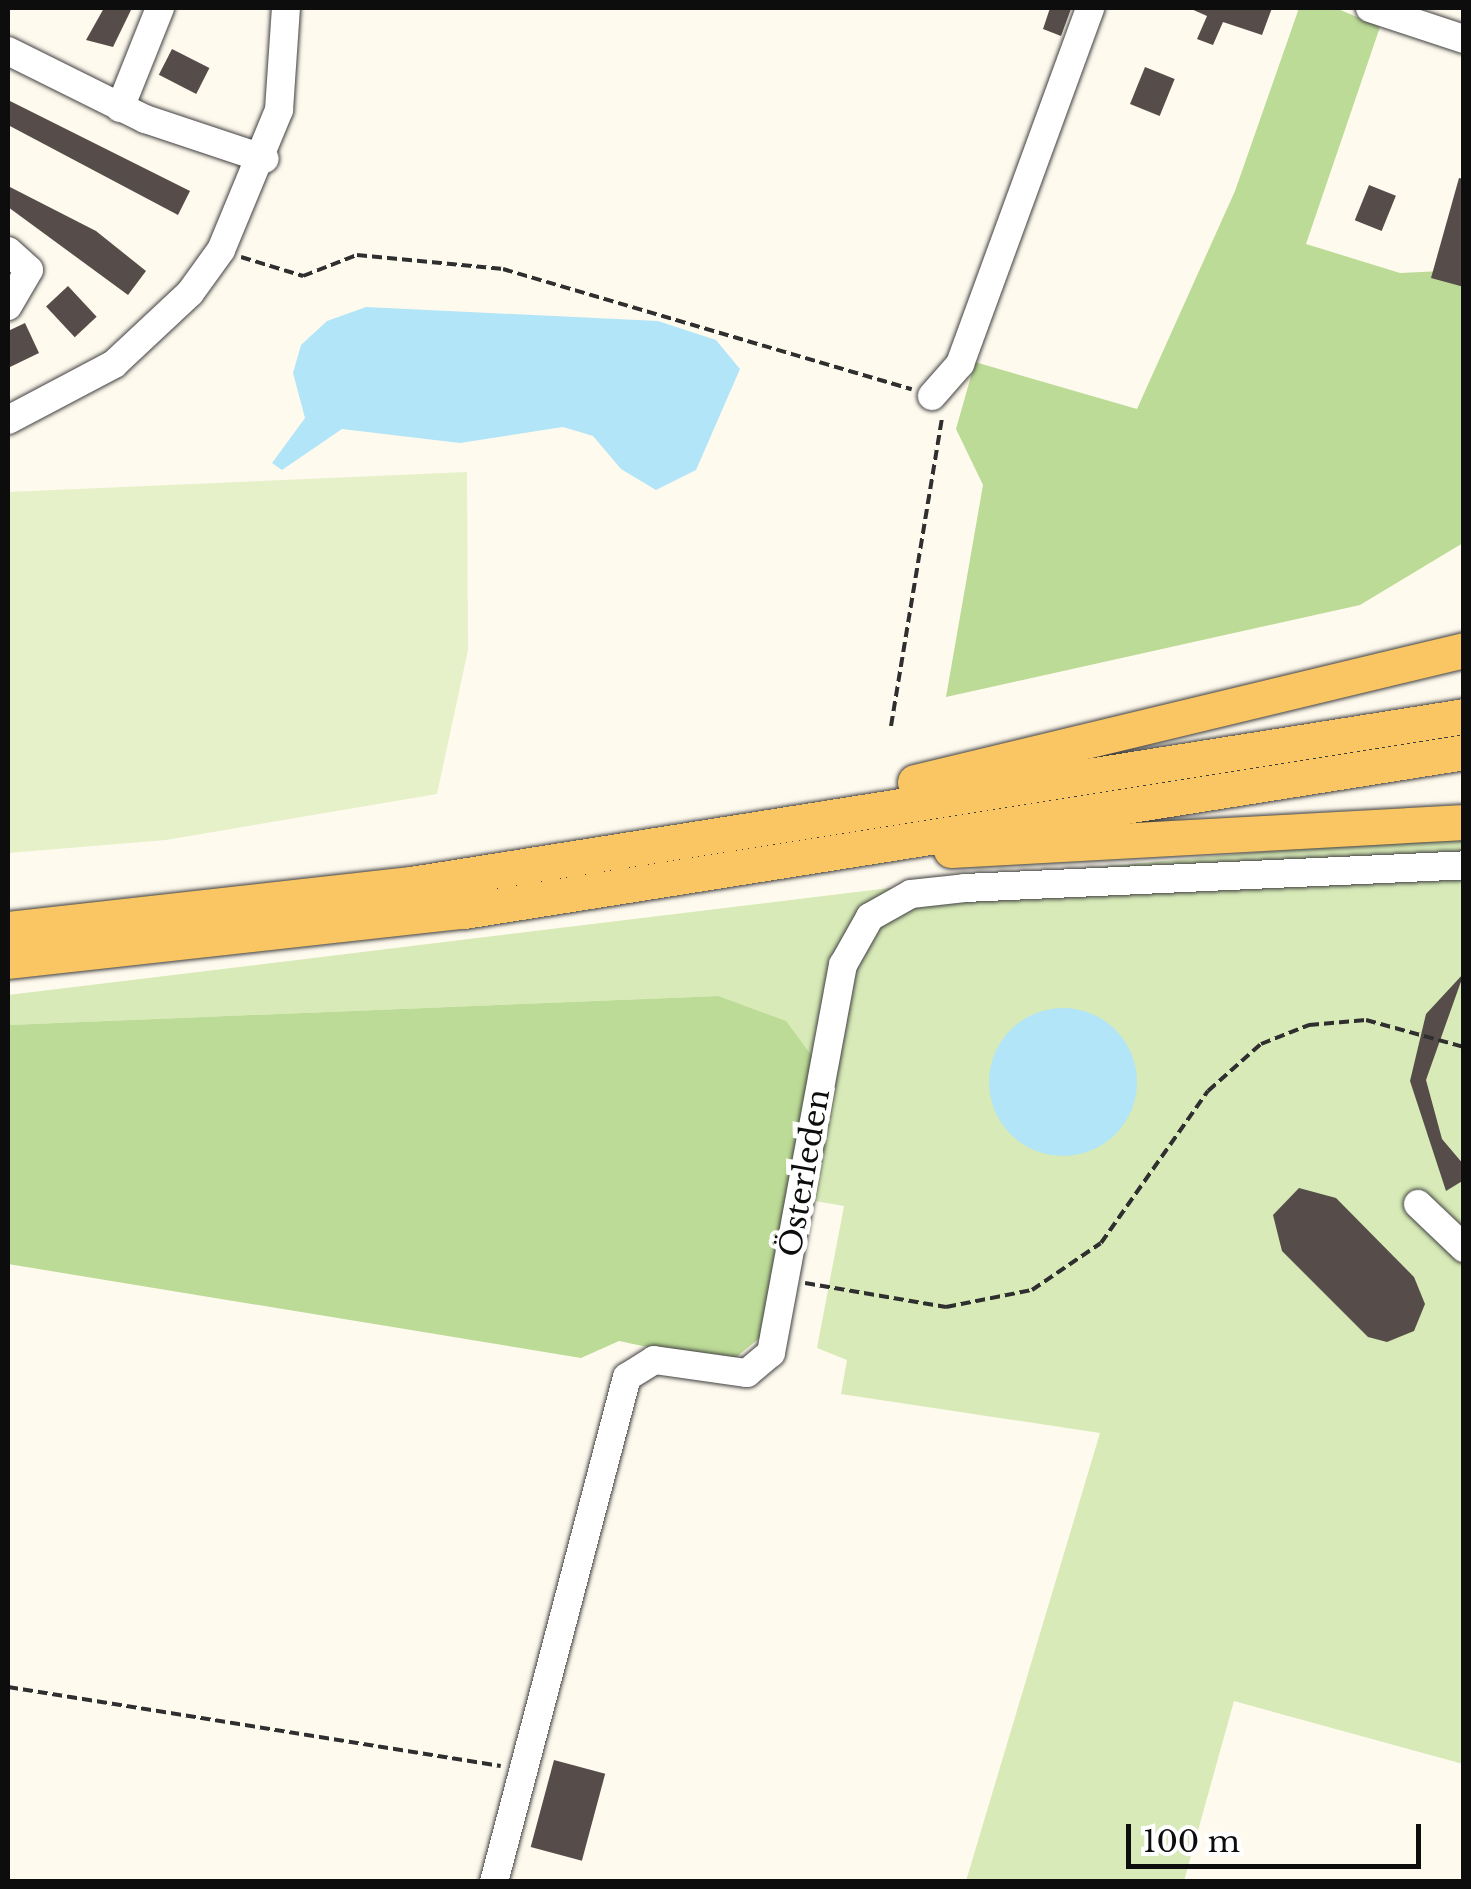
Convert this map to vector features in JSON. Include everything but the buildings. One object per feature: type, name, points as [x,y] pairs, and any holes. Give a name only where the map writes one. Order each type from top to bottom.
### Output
[{"type":"main road","points":[[641,848],[1464,650]]},
{"type":"main road","points":[[8,929],[641,848],[1464,716]]},
{"type":"main road","points":[[8,961],[464,911],[1464,752]]},
{"type":"main road","points":[[820,855],[1464,822]]},
{"type":"street","points":[[120,108],[160,8]]},
{"type":"street","points":[[8,420],[129,352],[221,250],[265,159],[286,65],[286,8]]},
{"type":"street","points":[[932,396],[960,364],[1090,8]]},
{"type":"street","points":[[1370,8],[1464,39]]},
{"type":"street","points":[[8,51],[120,108],[265,159]]},
{"type":"street","points":[[8,251],[29,270],[8,306]]},
{"type":"street","name":"Österleden","points":[[494,1882],[627,1377],[654,1360],[760,1368],[786,1280],[843,965],[870,917],[910,894],[964,888],[1464,865]]},
{"type":"street","points":[[1418,1204],[1464,1248]]},
{"type":"path","points":[[221,250],[303,276],[356,255],[503,269],[809,354],[932,396],[945,423],[891,726]]},
{"type":"path","points":[[786,1280],[946,1307],[1032,1290],[1101,1243],[1208,1090],[1261,1044],[1309,1024],[1366,1020],[1464,1047]]},
{"type":"path","points":[[8,1687],[526,1770]]},
{"type":"green space","points":[[1299,8],[1336,8],[1380,27],[1306,244],[1400,273],[1463,270],[1463,543],[1360,605],[946,697],[983,485],[956,429],[975,362],[1137,409],[1235,191]]},
{"type":"green space","points":[[467,472],[468,650],[437,794],[166,840],[8,853],[8,492]]},
{"type":"green space","points":[[1463,833],[1463,1764],[1234,1701],[1184,1881],[966,1881],[1100,1433],[841,1394],[847,1360],[817,1348],[844,1206],[792,1197],[718,996],[8,1025],[8,995],[939,882]]},
{"type":"green space","points":[[718,996],[786,1021],[817,1063],[769,1330],[728,1364],[619,1341],[581,1358],[8,1264],[8,1025]]},
{"type":"water","points":[[366,307],[658,321],[716,340],[740,369],[696,470],[656,490],[621,469],[593,436],[563,427],[460,443],[342,429],[282,470],[272,463],[305,418],[293,373],[301,345],[327,321]]},
{"type":"water","points":[[1063,1008],[1091,1013],[1116,1029],[1132,1054],[1137,1082],[1132,1110],[1116,1135],[1091,1151],[1063,1156],[1035,1151],[1010,1135],[994,1110],[989,1082],[994,1054],[1010,1029],[1035,1013]]}]
